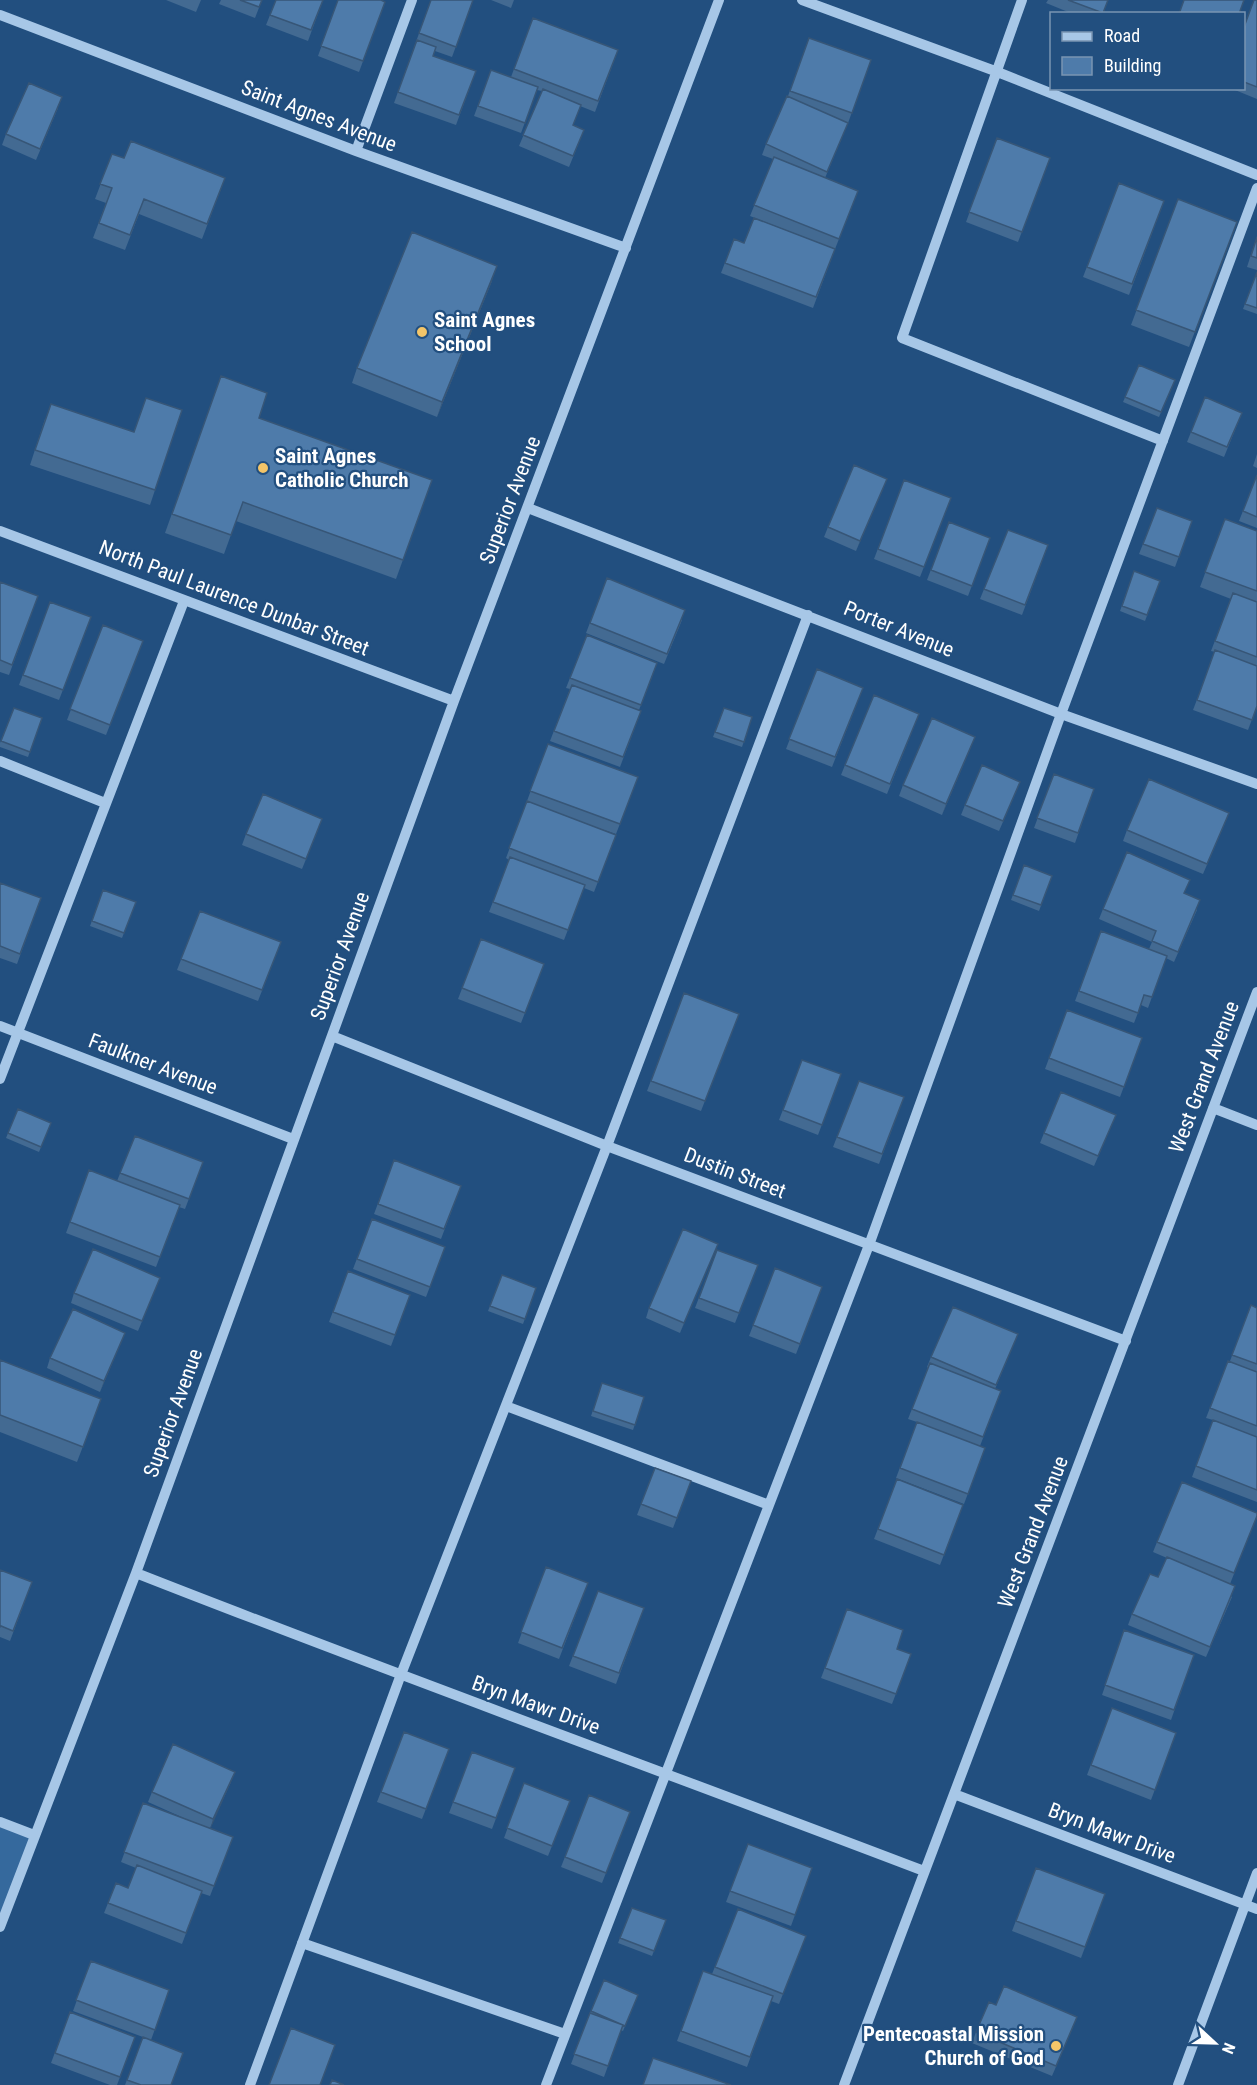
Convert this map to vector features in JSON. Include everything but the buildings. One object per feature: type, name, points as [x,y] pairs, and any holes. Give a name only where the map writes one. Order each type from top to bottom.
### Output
[{"type":"street","points":[[356,151],[412,0]]},
{"type":"street","name":"Superior Avenue","points":[[0,1926],[136,1574],[454,701],[719,0]]},
{"type":"street","points":[[802,0],[995,71],[1257,176]]},
{"type":"street","points":[[1022,0],[902,338],[1163,441]]},
{"type":"street","name":"Saint Agnes Avenue","points":[[0,15],[356,151],[626,248]]},
{"type":"street","points":[[546,2085],[869,1245],[1061,714],[1257,188]]},
{"type":"street","name":"Porter Avenue","points":[[528,508],[1061,714],[1257,784]]},
{"type":"street","name":"North Paul Laurence Dunbar Street","points":[[0,531],[454,701]]},
{"type":"street","points":[[0,1079],[184,601]]},
{"type":"street","points":[[250,2085],[400,1677],[607,1146],[808,615]]},
{"type":"street","points":[[0,761],[105,803]]},
{"type":"street","name":"West Grand Avenue","points":[[844,2085],[1257,992]]},
{"type":"street","name":"Faulkner Avenue","points":[[0,1026],[293,1139]]},
{"type":"street","name":"Dustin Street","points":[[332,1036],[607,1146],[1126,1341]]},
{"type":"street","points":[[1213,1108],[1257,1125]]},
{"type":"street","points":[[506,1406],[769,1505]]},
{"type":"street","name":"Bryn Mawr Drive","points":[[136,1574],[400,1677],[666,1773],[924,1871]]},
{"type":"street","name":"Bryn Mawr Drive","points":[[954,1794],[1257,1909]]},
{"type":"street","points":[[0,1822],[34,1834]]},
{"type":"street","points":[[1178,2085],[1257,1873]]},
{"type":"street","points":[[302,1943],[565,2034]]},
{"type":"shaded area","points":[[0,1822],[34,1835],[0,1927]]},
{"type":"place","name":"Saint Agnes School","points":[[422,332]]},
{"type":"place","name":"Saint Agnes Catholic Church","points":[[263,468]]},
{"type":"place","name":"Pentecoastal Mission Church of God","points":[[1056,2046]]}]
